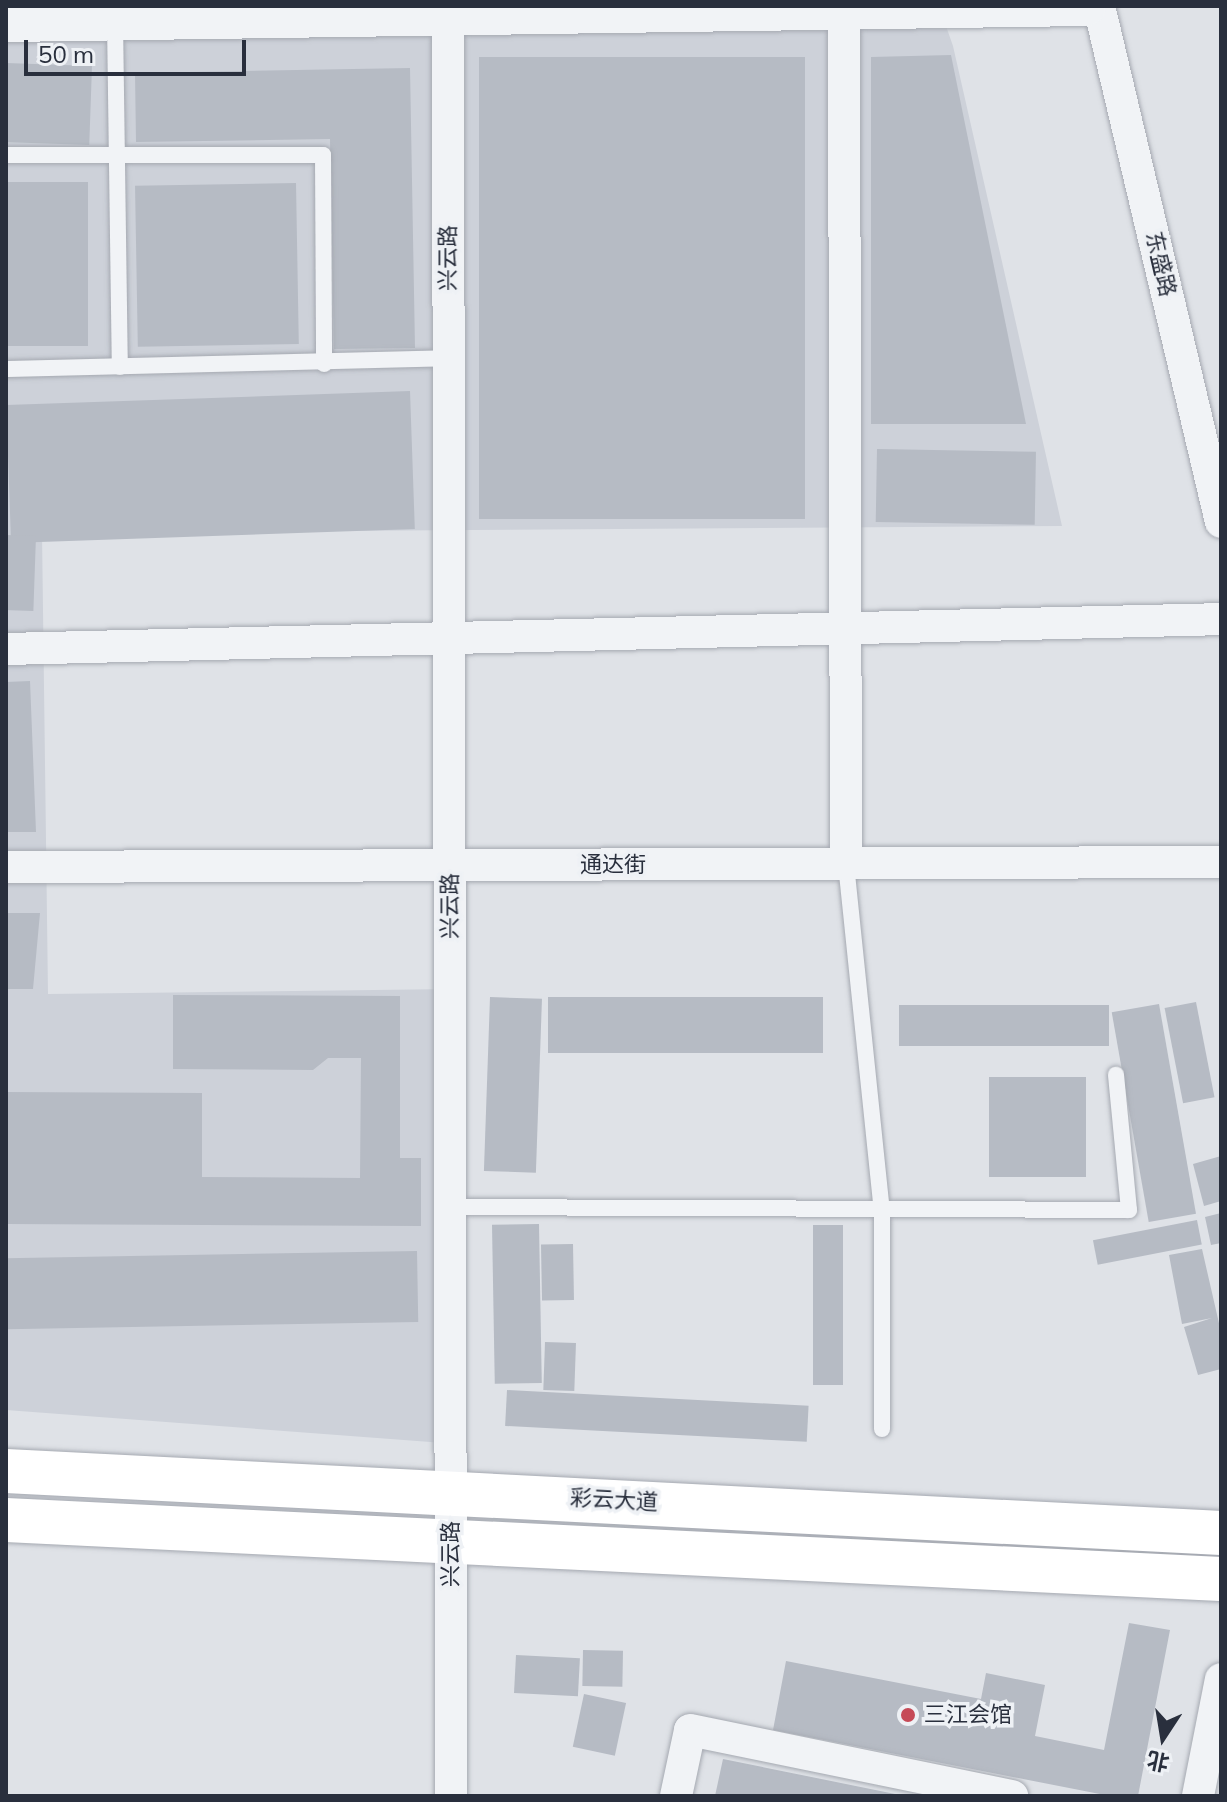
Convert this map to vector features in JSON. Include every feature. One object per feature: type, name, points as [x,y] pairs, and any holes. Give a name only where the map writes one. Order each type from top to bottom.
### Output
[{"type":"main road","name":"彩云大道","points":[[6,1471],[1221,1533]]},
{"type":"main road","points":[[6,1520],[451,1539],[1221,1579]]},
{"type":"street","points":[[6,22],[1086,6]]},
{"type":"street","name":"东盛路","points":[[1099,6],[1221,522]]},
{"type":"street","points":[[844,10],[846,864]]},
{"type":"street","name":"兴云路","points":[[448,16],[451,1796]]},
{"type":"street","points":[[6,649],[1221,619]]},
{"type":"street","name":"通达街","points":[[6,867],[1221,862]]},
{"type":"street","points":[[1198,1796],[1215,1740],[1221,1679]]},
{"type":"street","points":[[676,1796],[690,1730],[1012,1796]]},
{"type":"lane","points":[[115,20],[120,367]]},
{"type":"lane","points":[[6,155],[323,155],[324,364]]},
{"type":"lane","points":[[6,369],[324,364],[449,358]]},
{"type":"lane","points":[[846,864],[882,1211],[882,1429]]},
{"type":"lane","points":[[450,1207],[1129,1210],[1116,1075]]},
{"type":"shaded area","points":[[6,6],[939,6],[953,46],[1062,526],[42,533],[48,994],[454,989],[457,1444],[6,1410]]},
{"type":"building","points":[[951,55],[1026,424],[871,424],[871,57]]},
{"type":"building","points":[[479,57],[805,57],[805,519],[479,519]]},
{"type":"building","points":[[6,63],[92,66],[89,145],[6,142]]},
{"type":"building","points":[[410,68],[415,348],[334,349],[330,139],[136,142],[135,73]]},
{"type":"building","points":[[6,182],[88,182],[88,346],[6,346]]},
{"type":"building","points":[[296,183],[299,344],[138,347],[135,186]]},
{"type":"building","points":[[410,391],[415,529],[11,543],[6,405]]},
{"type":"building","points":[[877,449],[1036,452],[1035,525],[876,522]]},
{"type":"building","points":[[6,535],[36,536],[33,611],[6,610]]},
{"type":"building","points":[[30,681],[36,832],[6,832],[6,682]]},
{"type":"building","points":[[6,913],[40,913],[33,989],[6,989]]},
{"type":"building","points":[[173,995],[400,996],[400,1158],[421,1158],[421,1226],[6,1224],[6,1092],[202,1093],[202,1177],[360,1178],[361,1058],[328,1058],[313,1070],[173,1069]]},
{"type":"building","points":[[490,997],[542,999],[536,1173],[484,1171]]},
{"type":"building","points":[[548,997],[823,997],[823,1053],[548,1053]]},
{"type":"building","points":[[1196,1002],[1215,1097],[1183,1103],[1165,1008]]},
{"type":"building","points":[[1159,1004],[1196,1214],[1149,1222],[1112,1012]]},
{"type":"building","points":[[899,1005],[1109,1005],[1109,1046],[899,1046]]},
{"type":"building","points":[[989,1077],[1086,1077],[1086,1177],[989,1177]]},
{"type":"building","points":[[1221,1156],[1221,1201],[1204,1206],[1193,1164]]},
{"type":"building","points":[[1221,1213],[1221,1243],[1211,1245],[1205,1217]]},
{"type":"building","points":[[1197,1220],[1202,1245],[1098,1265],[1093,1240]]},
{"type":"building","points":[[539,1224],[542,1383],[495,1384],[492,1225]]},
{"type":"building","points":[[813,1225],[843,1225],[843,1385],[813,1385]]},
{"type":"building","points":[[573,1244],[574,1300],[542,1301],[541,1245]]},
{"type":"building","points":[[1202,1249],[1221,1332],[1221,1369],[1198,1375],[1184,1327],[1212,1318],[1182,1324],[1169,1255]]},
{"type":"building","points":[[417,1251],[418,1322],[7,1329],[6,1258]]},
{"type":"building","points":[[545,1342],[576,1343],[574,1391],[543,1390]]},
{"type":"building","points":[[507,1390],[809,1406],[807,1442],[505,1426]]},
{"type":"building","name":"三江会馆","points":[[1129,1623],[1170,1630],[1138,1796],[1110,1796],[773,1730],[786,1661],[981,1699],[986,1673],[1045,1685],[1035,1736],[1104,1750]]},
{"type":"building","points":[[583,1650],[623,1651],[622,1687],[582,1686]]},
{"type":"building","points":[[516,1655],[580,1658],[578,1696],[514,1693]]},
{"type":"building","points":[[584,1694],[626,1703],[615,1756],[573,1747]]},
{"type":"building","points":[[723,1759],[900,1795],[900,1796],[715,1796]]},
{"type":"place","name":"三江会馆","points":[[908,1715]]}]
